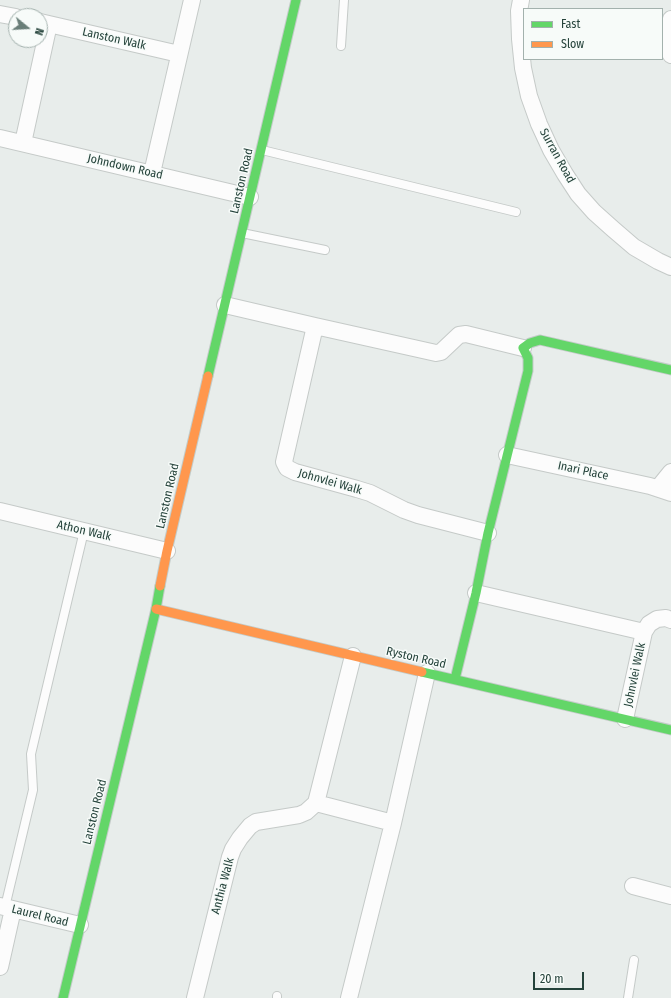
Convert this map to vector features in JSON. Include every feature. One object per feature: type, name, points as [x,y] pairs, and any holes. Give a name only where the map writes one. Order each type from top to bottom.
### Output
[{"type":"street","points":[[152,174],[192,0]]},
{"type":"street","name":"Lanston Road","points":[[63,998],[156,609],[167,551],[296,0]]},
{"type":"street","name":"Surran Road","points":[[521,0],[519,11],[523,68],[529,96],[539,124],[551,150],[578,194],[594,212],[634,247],[671,268]]},
{"type":"street","points":[[671,19],[666,46],[671,55]]},
{"type":"street","name":"Lanston Walk","points":[[48,24],[179,54]]},
{"type":"street","name":"Lanston Walk","points":[[23,143],[40,48]]},
{"type":"street","name":"Johndown Road","points":[[0,138],[250,197]]},
{"type":"street","points":[[225,305],[436,353],[441,352],[459,335],[466,334],[523,348],[530,343],[540,340],[671,370]]},
{"type":"street","name":"Johnvlei Walk","points":[[315,326],[284,462],[287,468],[295,472],[370,493],[404,510],[418,515],[488,533]]},
{"type":"street","points":[[455,679],[476,593],[488,533],[528,371],[528,358],[523,348]]},
{"type":"street","name":"Inari Place","points":[[507,455],[650,486],[665,491]]},
{"type":"street","points":[[665,491],[671,472]]},
{"type":"street","name":"Athon Walk","points":[[0,511],[167,551]]},
{"type":"street","name":"Johnvlei Walk","points":[[476,593],[644,632]]},
{"type":"street","name":"Ryston Road","points":[[156,609],[671,730]]},
{"type":"street","name":"Johnvlei Walk","points":[[625,719],[644,632],[649,624],[658,618],[671,620]]},
{"type":"street","points":[[353,656],[316,803],[393,824]]},
{"type":"street","points":[[349,998],[393,824],[427,673]]},
{"type":"street","name":"Anthia Walk","points":[[195,998],[233,849],[250,826],[256,822],[299,815],[306,812],[316,803]]},
{"type":"street","points":[[633,886],[671,896]]},
{"type":"street","points":[[0,967],[6,907]]},
{"type":"street","name":"Laurel Road","points":[[6,907],[80,925]]},
{"type":"lane","points":[[341,46],[344,0]]},
{"type":"lane","points":[[261,150],[516,212]]},
{"type":"lane","points":[[242,233],[325,250]]},
{"type":"lane","points":[[6,907],[33,790],[32,754],[84,531]]},
{"type":"lane","points":[[628,998],[634,960]]},
{"type":"traffic: fast","points":[[208,376],[296,0]]},
{"type":"traffic: fast","points":[[455,679],[476,593],[488,533],[528,371],[528,358],[523,348],[530,343],[540,340],[671,370]]},
{"type":"traffic: fast","points":[[63,998],[156,609],[160,586]]},
{"type":"traffic: fast","points":[[422,672],[671,730]]},
{"type":"traffic: slow","points":[[160,586],[208,376]]},
{"type":"traffic: slow","points":[[156,609],[422,672]]}]
